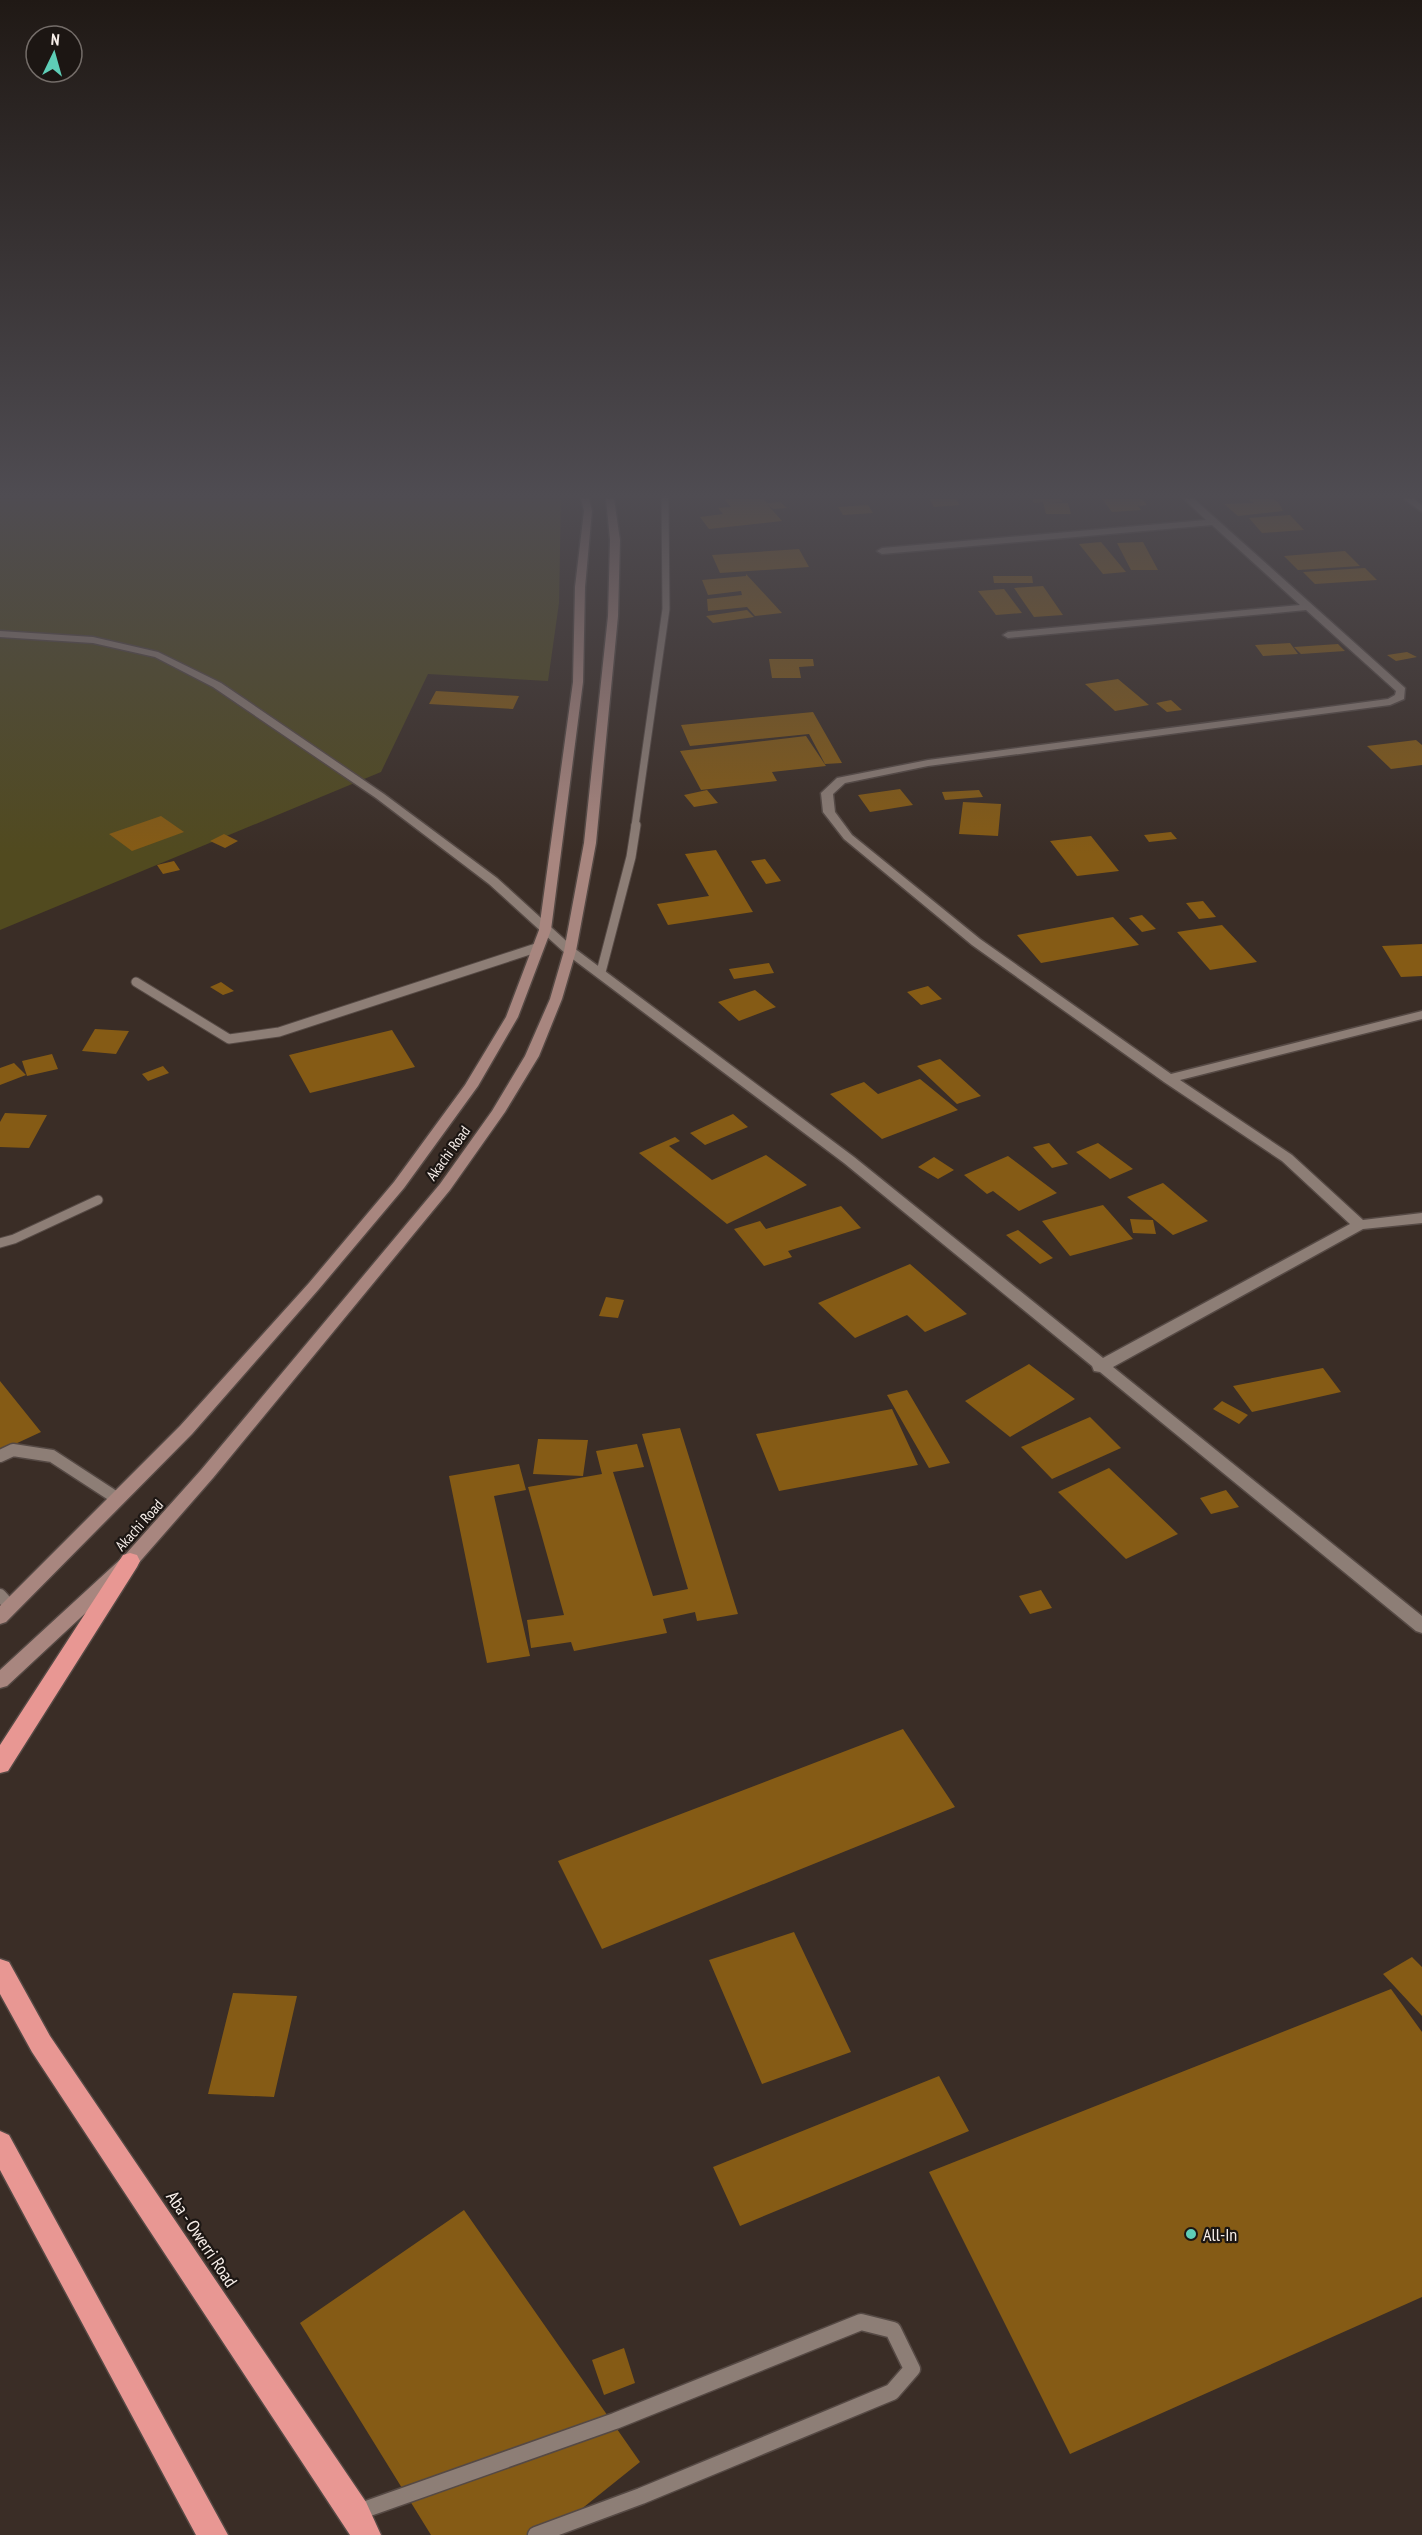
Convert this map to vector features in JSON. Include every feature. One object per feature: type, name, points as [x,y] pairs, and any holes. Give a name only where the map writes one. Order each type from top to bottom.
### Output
[{"type":"highway","points":[[0,1764],[130,1561]]},
{"type":"highway","name":"Aba - Owerri Road","points":[[0,1970],[41,2044],[360,2524]]},
{"type":"highway","points":[[0,2144],[213,2535]]},
{"type":"main road","name":"Akachi Road","points":[[0,1617],[186,1430],[314,1286],[399,1185],[471,1086],[512,1017],[545,930],[578,682],[579,617]]},
{"type":"main road","name":"Akachi Road","points":[[0,1681],[130,1561],[207,1474],[445,1187],[498,1112],[532,1056],[556,999],[570,951],[592,831],[613,617]]},
{"type":"street","points":[[1008,635],[1198,617]]},
{"type":"street","points":[[1320,617],[1401,690],[1400,697],[1390,702],[928,763],[841,780],[827,793],[829,812],[848,837],[976,942],[1169,1079],[1287,1158],[1360,1225]]},
{"type":"street","points":[[0,634],[93,640],[158,655],[217,685],[380,796],[494,881],[570,951],[849,1160],[1422,1626]]},
{"type":"street","points":[[1169,1079],[1422,1015]]},
{"type":"street","points":[[1100,1366],[1360,1225],[1422,1218]]},
{"type":"lane","points":[[601,972],[631,856],[665,617]]},
{"type":"lane","points":[[136,982],[229,1039],[254,1037],[279,1032],[539,947]]},
{"type":"lane","points":[[0,1243],[98,1200]]},
{"type":"lane","points":[[0,1456],[13,1450],[52,1456],[118,1499]]},
{"type":"lane","points":[[0,1595],[10,1606]]},
{"type":"lane","points":[[360,2524],[861,2322],[893,2330],[912,2369],[892,2392],[640,2496],[536,2535]]},
{"type":"shaded area","points":[[0,617],[557,617],[548,681],[428,674],[381,772],[0,930]]},
{"type":"building","points":[[707,617],[752,617],[713,623]]},
{"type":"building","points":[[1290,643],[1298,654],[1263,656],[1255,645]]},
{"type":"building","points":[[1338,644],[1345,651],[1301,654],[1294,647]]},
{"type":"building","points":[[1407,652],[1417,657],[1396,661],[1387,655]]},
{"type":"building","points":[[769,659],[813,659],[814,666],[799,667],[801,678],[772,678]]},
{"type":"building","points":[[1118,679],[1149,705],[1115,711],[1085,684]]},
{"type":"building","points":[[436,691],[519,696],[513,709],[429,704]]},
{"type":"building","points":[[1171,700],[1182,710],[1167,712],[1156,703]]},
{"type":"building","points":[[813,712],[842,763],[825,764],[809,734],[690,746],[681,725]]},
{"type":"building","points":[[806,736],[826,766],[772,772],[777,781],[701,790],[680,751]]},
{"type":"building","points":[[1416,740],[1422,745],[1422,765],[1391,769],[1367,746]]},
{"type":"building","points":[[900,789],[913,805],[870,812],[858,795]]},
{"type":"building","points":[[707,790],[718,803],[694,807],[684,795]]},
{"type":"building","points":[[979,790],[983,797],[945,800],[942,792]]},
{"type":"building","points":[[963,802],[1001,804],[998,836],[959,834]]},
{"type":"building","points":[[161,816],[184,832],[132,851],[109,834]]},
{"type":"building","points":[[1171,832],[1177,839],[1149,842],[1144,835]]},
{"type":"building","points":[[224,834],[238,841],[225,848],[210,841]]},
{"type":"building","points":[[1091,836],[1119,871],[1077,876],[1050,841]]},
{"type":"building","points":[[716,850],[753,912],[668,925],[657,904],[709,896],[685,854]]},
{"type":"building","points":[[765,859],[781,881],[766,884],[751,861]]},
{"type":"building","points":[[174,861],[180,870],[163,874],[157,865]]},
{"type":"building","points":[[1203,901],[1216,917],[1199,919],[1186,903]]},
{"type":"building","points":[[1142,915],[1156,929],[1142,932],[1129,918]]},
{"type":"building","points":[[1113,917],[1139,945],[1041,963],[1017,935]]},
{"type":"building","points":[[1222,925],[1257,962],[1210,970],[1177,932]]},
{"type":"building","points":[[1422,944],[1422,976],[1401,977],[1382,946]]},
{"type":"building","points":[[769,963],[774,973],[734,979],[729,969]]},
{"type":"building","points":[[221,982],[234,991],[223,995],[210,987]]},
{"type":"building","points":[[928,986],[942,999],[921,1005],[907,992]]},
{"type":"building","points":[[755,990],[776,1007],[739,1021],[718,1002]]},
{"type":"building","points":[[95,1029],[129,1031],[116,1054],[82,1051]]},
{"type":"building","points":[[392,1030],[415,1067],[310,1093],[289,1055]]},
{"type":"building","points":[[52,1054],[58,1069],[27,1076],[22,1061]]},
{"type":"building","points":[[940,1059],[981,1096],[957,1104],[917,1066]]},
{"type":"building","points":[[14,1063],[26,1075],[0,1085],[0,1068]]},
{"type":"building","points":[[163,1066],[169,1073],[148,1081],[142,1074]]},
{"type":"building","points":[[920,1079],[958,1110],[882,1139],[830,1094],[864,1082],[878,1094]]},
{"type":"building","points":[[5,1113],[47,1115],[29,1148],[0,1147],[0,1122]]},
{"type":"building","points":[[733,1114],[748,1127],[705,1145],[690,1133]]},
{"type":"building","points":[[675,1137],[680,1141],[669,1146],[712,1180],[766,1155],[807,1185],[727,1224],[639,1153]]},
{"type":"building","points":[[1049,1143],[1068,1164],[1052,1168],[1033,1147]]},
{"type":"building","points":[[1098,1143],[1133,1169],[1110,1179],[1076,1152]]},
{"type":"building","points":[[1008,1156],[1057,1193],[1019,1211],[993,1191],[987,1194],[964,1175]]},
{"type":"building","points":[[934,1157],[954,1170],[938,1179],[918,1167]]},
{"type":"building","points":[[1163,1183],[1208,1221],[1173,1235],[1127,1197]]},
{"type":"building","points":[[1103,1205],[1133,1239],[1070,1256],[1042,1221]]},
{"type":"building","points":[[841,1206],[861,1228],[788,1251],[792,1257],[764,1266],[734,1229],[760,1221],[766,1229]]},
{"type":"building","points":[[1130,1219],[1153,1220],[1156,1234],[1133,1233]]},
{"type":"building","points":[[1018,1230],[1053,1258],[1040,1264],[1006,1235]]},
{"type":"building","points":[[910,1264],[967,1314],[925,1332],[907,1315],[855,1338],[818,1303]]},
{"type":"building","points":[[606,1297],[624,1300],[618,1318],[599,1316]]},
{"type":"building","points":[[1029,1364],[1075,1399],[1010,1437],[965,1401]]},
{"type":"building","points":[[1323,1368],[1341,1392],[1252,1412],[1233,1386]]},
{"type":"building","points":[[0,1381],[41,1432],[0,1451]]},
{"type":"building","points":[[907,1390],[950,1463],[929,1468],[887,1395]]},
{"type":"building","points":[[1222,1401],[1248,1415],[1239,1424],[1213,1409]]},
{"type":"building","points":[[892,1409],[918,1465],[779,1491],[756,1434]]},
{"type":"building","points":[[1090,1417],[1121,1448],[1052,1479],[1021,1447]]},
{"type":"building","points":[[680,1428],[738,1614],[697,1621],[695,1612],[663,1619],[667,1633],[574,1651],[571,1642],[531,1648],[527,1620],[564,1615],[528,1487],[602,1474],[596,1451],[637,1444],[644,1467],[613,1472],[653,1596],[688,1589],[642,1434]]},
{"type":"building","points":[[538,1439],[588,1440],[583,1476],[533,1474]]},
{"type":"building","points":[[519,1464],[526,1490],[494,1496],[530,1656],[487,1663],[449,1476]]},
{"type":"building","points":[[1109,1468],[1178,1534],[1126,1559],[1058,1492]]},
{"type":"building","points":[[1226,1490],[1239,1507],[1211,1514],[1200,1498]]},
{"type":"building","points":[[1041,1590],[1052,1608],[1030,1614],[1019,1596]]},
{"type":"building","points":[[903,1729],[955,1807],[602,1949],[558,1861]]},
{"type":"building","points":[[794,1932],[851,2052],[762,2084],[709,1960]]},
{"type":"building","points":[[1412,1957],[1422,1967],[1422,2016],[1383,1974]]},
{"type":"building","name":"All-In","points":[[1391,1989],[1422,2032],[1422,2297],[1070,2454],[929,2172]]},
{"type":"building","points":[[233,1993],[297,1996],[274,2097],[208,2094]]},
{"type":"building","points":[[939,2076],[969,2131],[740,2226],[713,2167]]},
{"type":"building","points":[[464,2210],[640,2462],[549,2535],[431,2535],[300,2323]]},
{"type":"building","points":[[624,2348],[635,2383],[604,2395],[592,2360]]},
{"type":"place","name":"All-In","points":[[1191,2234]]}]
